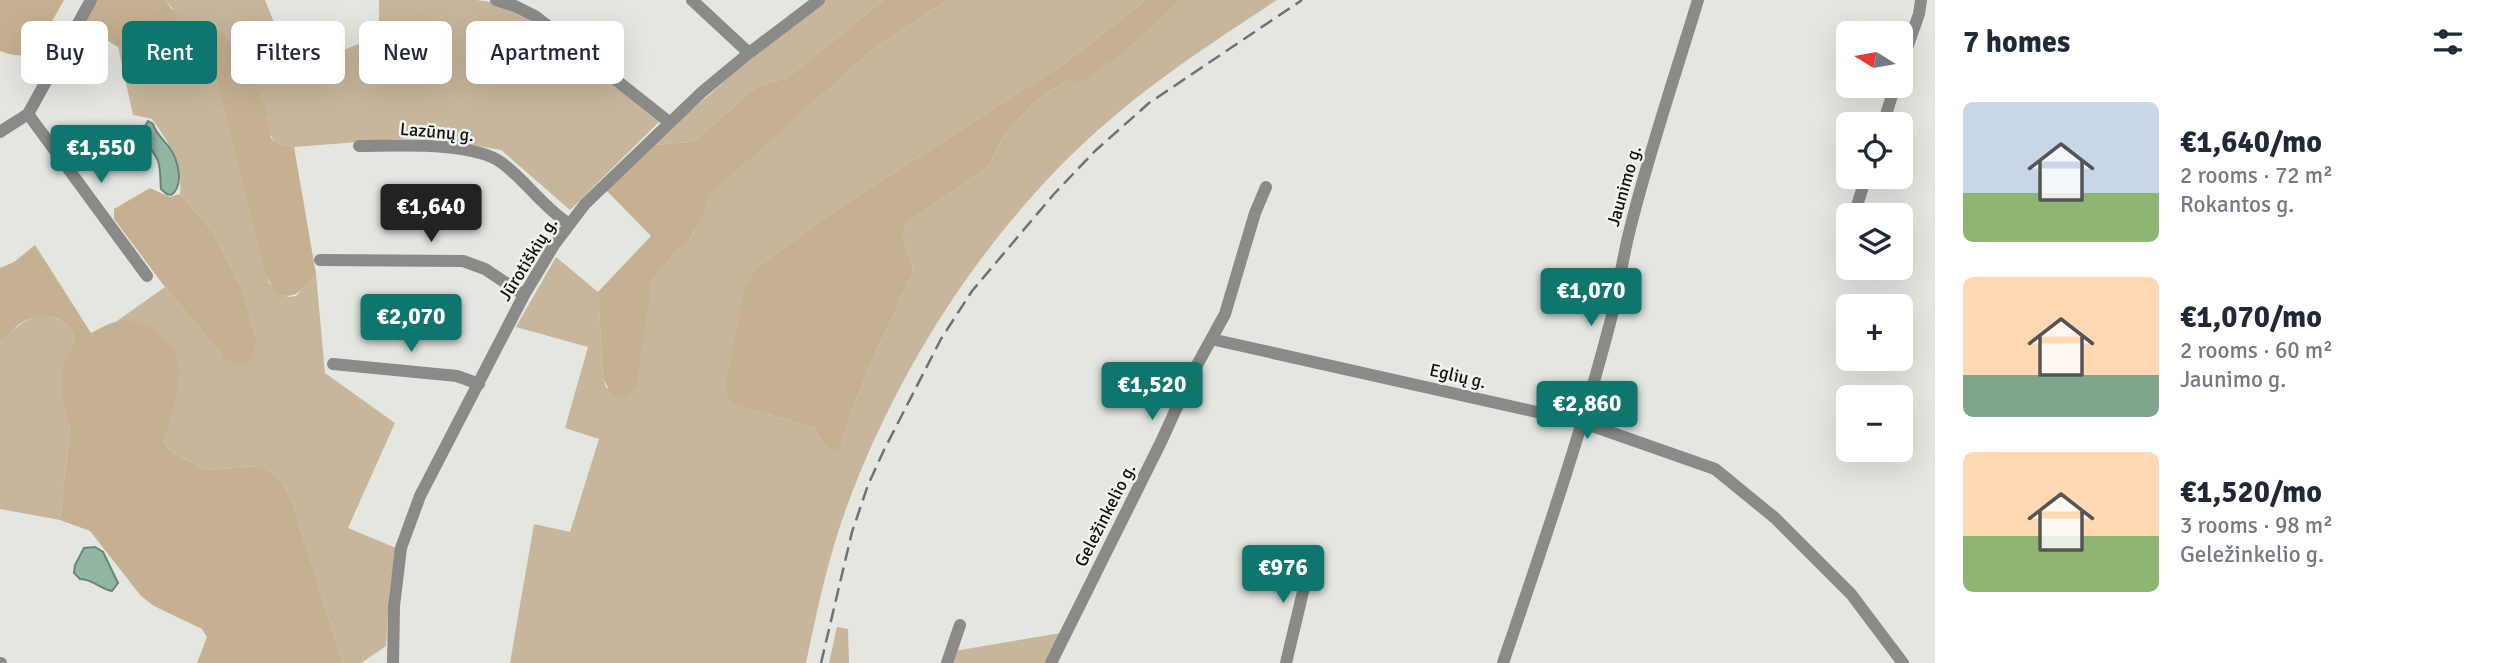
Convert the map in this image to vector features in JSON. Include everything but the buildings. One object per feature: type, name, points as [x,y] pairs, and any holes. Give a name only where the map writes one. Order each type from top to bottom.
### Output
[{"type":"street","points":[[0,132],[28,114],[91,0]]},
{"type":"street","points":[[496,0],[535,16],[669,122]]},
{"type":"street","points":[[692,0],[748,53]]},
{"type":"street","name":"Jūrotiškių g.","points":[[393,663],[396,578],[407,528],[420,496],[524,295],[569,224],[601,187],[669,122],[748,53],[819,0]]},
{"type":"street","name":"Jaunimo g.","points":[[1503,663],[1554,513],[1611,321],[1627,240],[1644,177],[1698,0]]},
{"type":"street","points":[[1913,36],[1926,3]]},
{"type":"street","points":[[28,114],[147,276]]},
{"type":"street","name":"Lazūnų g.","points":[[359,146],[446,148],[491,157],[502,162],[540,201],[569,224]]},
{"type":"street","name":"Geležinkelio g.","points":[[1051,663],[1191,376],[1225,314],[1255,213],[1266,187]]},
{"type":"street","points":[[320,260],[463,261],[485,269],[524,295]]},
{"type":"street","name":"Eglių g.","points":[[1211,339],[1581,422],[1715,469],[1775,518],[1850,594],[1903,663]]},
{"type":"street","points":[[333,364],[457,376],[479,384]]},
{"type":"street","points":[[1286,663],[1311,554]]},
{"type":"street","points":[[947,663],[960,625]]},
{"type":"shaded area","points":[[0,0],[64,0],[52,21],[21,21],[21,55],[0,51]]},
{"type":"shaded area","points":[[96,0],[165,0],[177,16],[175,21],[122,21],[122,47],[108,41],[108,21],[86,21]]},
{"type":"shaded area","points":[[165,0],[265,0],[273,21],[231,21],[231,69],[217,50],[217,21],[167,21],[173,9]]},
{"type":"shaded area","points":[[379,0],[476,0],[491,2],[522,13],[532,21],[466,21],[466,84],[611,84],[659,122],[570,210],[501,150],[423,137],[294,147],[275,143],[268,130],[268,119],[242,84],[345,84],[345,49],[359,44],[359,84],[452,84],[452,21],[379,21]]},
{"type":"shaded area","points":[[824,0],[884,0],[787,78],[757,86],[698,138],[691,142],[652,145],[750,59]]},
{"type":"shaded area","points":[[884,0],[947,0],[873,49],[714,190],[692,235],[652,282],[636,387],[626,396],[612,395],[603,378],[598,292],[651,236],[606,190],[652,145],[691,142],[698,138],[757,86],[787,78]]},
{"type":"shaded area","points":[[947,0],[1146,0],[1065,63],[836,210],[758,267],[734,404],[814,428],[825,446],[841,447],[864,381],[912,275],[912,264],[904,239],[906,223],[989,166],[1004,135],[1038,99],[1131,47],[1179,0],[1277,0],[1163,78],[1098,130],[1022,208],[955,296],[898,390],[853,490],[820,597],[806,663],[510,663],[534,524],[570,532],[599,439],[565,428],[588,347],[516,327],[556,257],[598,292],[603,378],[607,389],[648,304],[652,282],[658,271],[694,233],[706,200],[714,189],[873,49]]},
{"type":"shaded area","points":[[1146,0],[1180,0],[1131,47],[1083,81],[1066,81],[1038,99],[1004,135],[989,166],[906,223],[904,239],[912,264],[912,275],[864,381],[841,447],[834,450],[825,446],[814,428],[733,404],[727,395],[727,378],[745,288],[758,267],[836,210],[1065,63]]},
{"type":"shaded area","points":[[217,30],[225,34],[231,45],[231,84],[253,84],[265,105],[271,138],[276,143],[294,147],[316,274],[303,289],[288,296],[275,292],[266,275],[217,81]]},
{"type":"shaded area","points":[[118,47],[122,47],[122,65]]},
{"type":"shaded area","points":[[217,78],[269,283],[288,297],[296,296],[316,274],[325,373],[395,423],[348,528],[396,548],[389,595],[386,646],[361,663],[343,663],[292,502],[280,479],[262,466],[207,470],[171,452],[164,442],[179,380],[132,321],[117,321],[165,287],[222,355],[257,342],[242,288],[212,231],[180,194],[177,163],[169,145],[152,119],[133,115],[126,84],[217,84]]},
{"type":"shaded area","points":[[148,121],[153,124],[175,158],[179,179],[171,195],[161,189],[158,161],[144,137]]},
{"type":"shaded area","points":[[150,188],[170,197],[180,194],[212,231],[242,288],[257,342],[250,361],[235,364],[222,355],[165,287],[114,219],[114,209]]},
{"type":"shaded area","points":[[35,245],[91,333],[115,322],[135,322],[154,330],[175,353],[179,370],[178,390],[164,442],[171,452],[207,470],[262,466],[280,479],[292,502],[343,663],[197,663],[207,637],[202,629],[154,606],[141,596],[90,531],[60,520],[70,428],[63,406],[62,375],[68,352],[75,342],[72,332],[60,320],[34,317],[17,326],[0,341],[0,268],[14,262]]},
{"type":"shaded area","points":[[41,315],[63,322],[71,330],[75,342],[68,352],[63,406],[70,428],[60,520],[0,509],[0,341],[24,322]]},
{"type":"shaded area","points":[[95,547],[103,552],[118,583],[112,591],[80,579],[74,573],[84,548]]},
{"type":"shaded area","points":[[837,627],[848,629],[849,663],[829,663]]},
{"type":"shaded area","points":[[1061,633],[1046,663],[950,663],[954,651]]},
{"type":"railway","points":[[821,663],[852,532],[868,485],[941,339],[972,291],[1054,194],[1095,151],[1149,103],[1302,0]]}]
